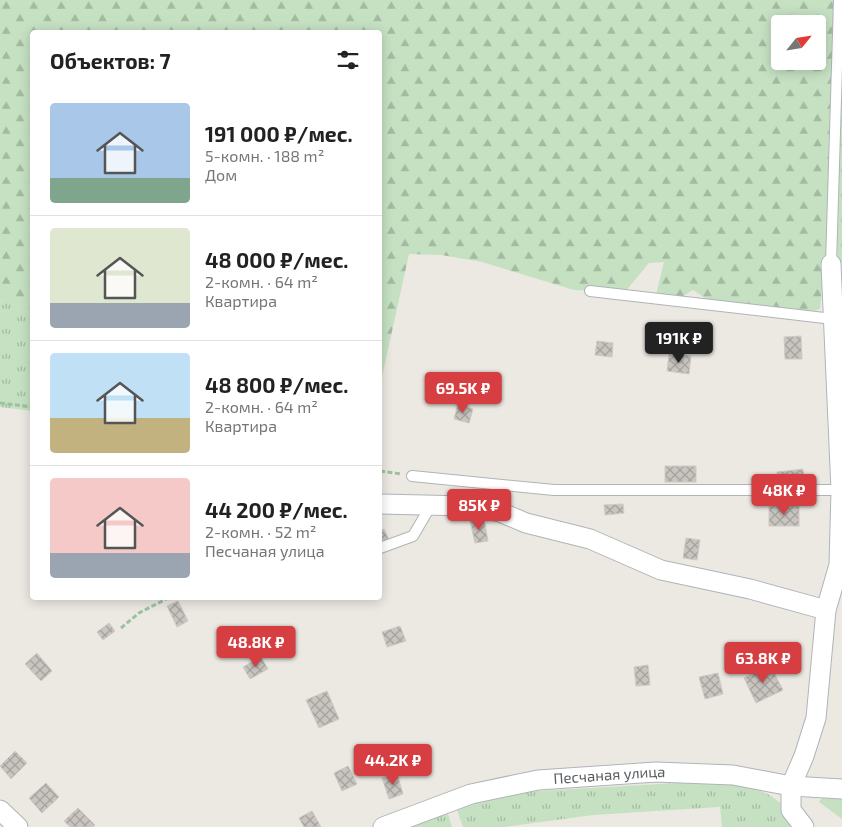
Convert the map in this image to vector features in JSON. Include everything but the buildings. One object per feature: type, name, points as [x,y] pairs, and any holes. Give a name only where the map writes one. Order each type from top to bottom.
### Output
[{"type":"street","points":[[804,827],[791,810],[791,786],[804,756],[816,718],[826,610],[841,564],[841,490],[831,264]]},
{"type":"street","points":[[382,504],[430,507],[467,506],[500,512],[526,523],[590,539],[661,570],[750,589],[826,610]]},
{"type":"street","name":"Песчаная улица","points":[[383,827],[471,794],[538,780],[656,772],[733,776],[791,786],[842,789]]},
{"type":"street","points":[[0,810],[18,827]]},
{"type":"lane","points":[[831,264],[839,0]]},
{"type":"lane","points":[[590,292],[833,319]]},
{"type":"lane","points":[[412,476],[554,490],[841,490]]},
{"type":"lane","points":[[382,547],[413,536],[430,507]]},
{"type":"path","points":[[0,403],[30,407]]},
{"type":"path","points":[[382,471],[412,476]]},
{"type":"path","points":[[121,628],[139,613],[164,600]]},
{"type":"green space","points":[[0,0],[842,0],[842,263],[836,253],[826,252],[820,309],[813,311],[711,302],[693,290],[673,302],[655,299],[664,262],[649,263],[625,292],[574,290],[482,262],[441,255],[409,254],[382,377],[382,30],[30,30],[30,314],[21,307],[0,300]]},
{"type":"green space","points":[[0,300],[21,307],[30,314],[30,411],[0,407]]},
{"type":"green space","points":[[712,781],[752,788],[772,797],[791,814],[800,827],[722,827],[720,807],[593,815],[505,827],[463,827],[457,810],[503,793]]},
{"type":"green space","points":[[823,796],[842,796],[842,819],[819,802]]},
{"type":"green space","points":[[439,813],[448,814],[452,827],[409,827]]}]
